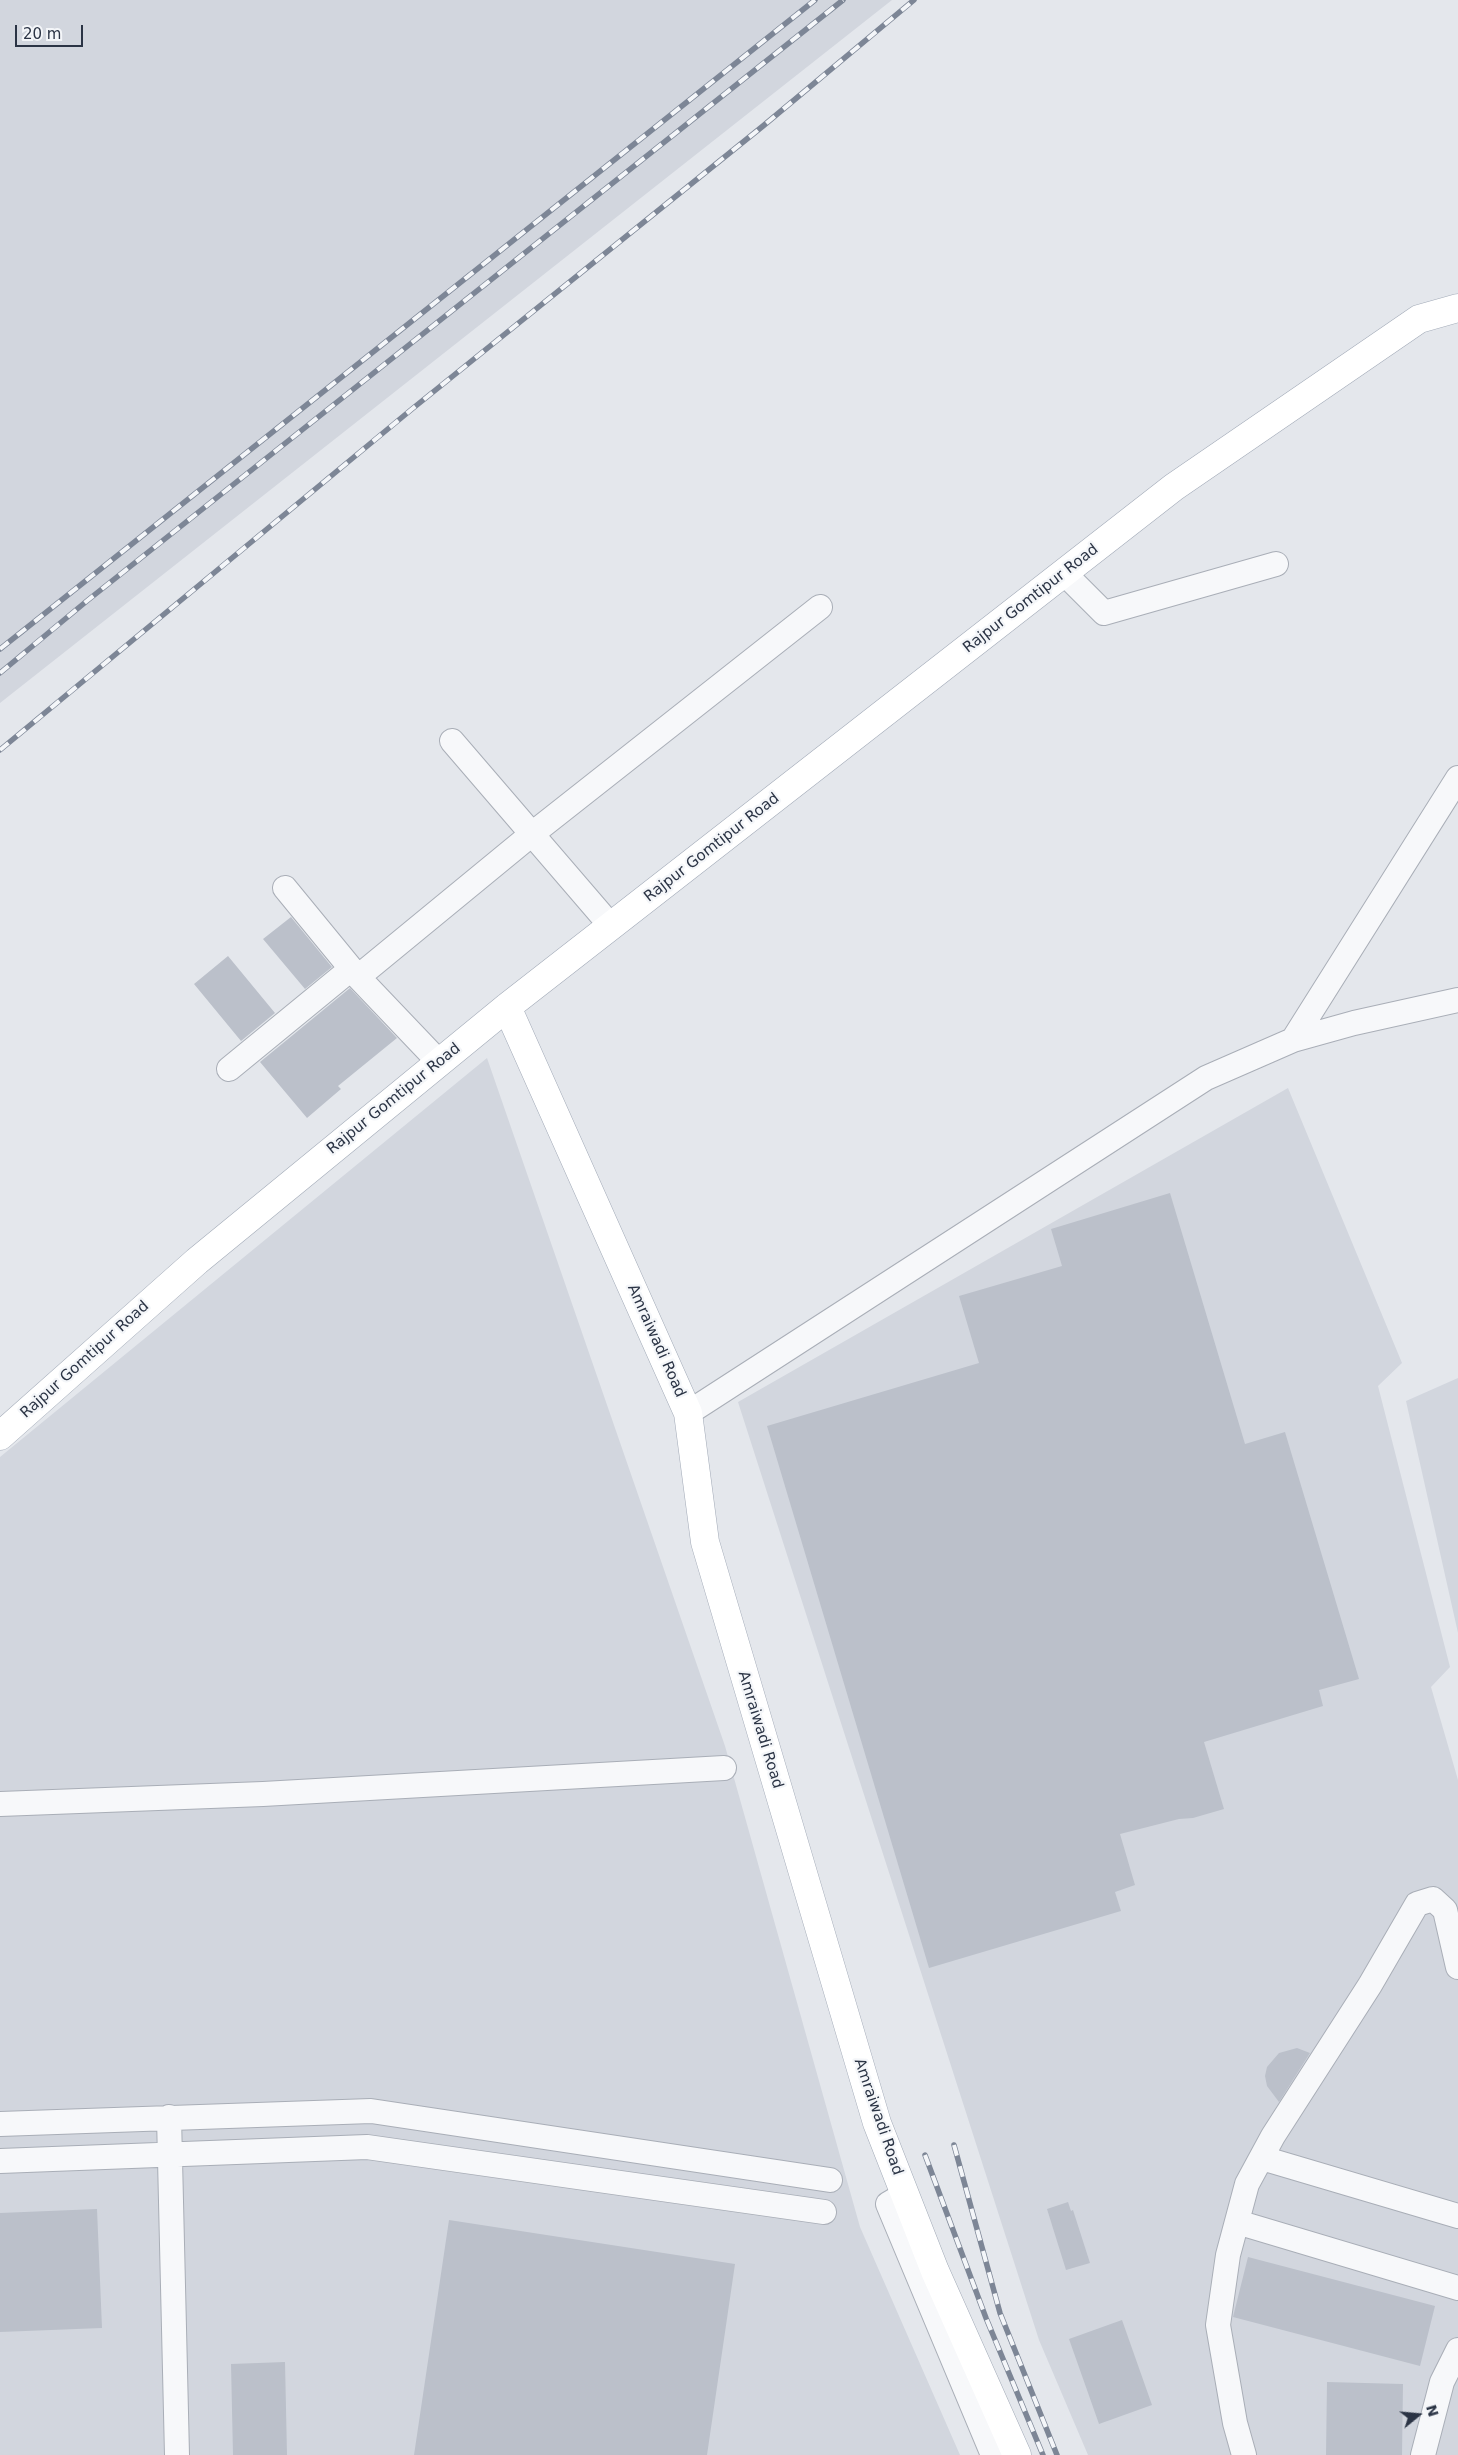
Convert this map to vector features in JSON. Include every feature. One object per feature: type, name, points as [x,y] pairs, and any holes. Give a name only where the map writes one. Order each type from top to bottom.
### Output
[{"type":"main road","name":"Rajpur Gomtipur Road","points":[[0,1436],[198,1261],[507,1007],[1174,487],[1419,319],[1458,308]]},
{"type":"main road","name":"Amraiwadi Road","points":[[507,1007],[688,1413],[705,1542],[877,2123],[934,2271],[1017,2455]]},
{"type":"street","points":[[1064,573],[1104,614],[1276,564]]},
{"type":"street","points":[[229,1069],[355,973],[820,607]]},
{"type":"street","points":[[452,741],[611,926]]},
{"type":"street","points":[[1293,1040],[1458,778]]},
{"type":"street","points":[[285,888],[355,973],[439,1062]]},
{"type":"street","points":[[688,1413],[1206,1078],[1293,1040],[1354,1023],[1458,1000]]},
{"type":"street","points":[[0,1804],[263,1794],[724,1768]]},
{"type":"street","points":[[1244,2455],[1234,2414],[1218,2325],[1228,2255],[1247,2184],[1417,1904],[1433,1899],[1444,1910],[1458,1967]]},
{"type":"street","points":[[0,2124],[169,2117],[371,2112],[830,2180]]},
{"type":"street","points":[[169,2117],[177,2455]]},
{"type":"street","points":[[0,2161],[170,2153],[367,2147],[824,2212]]},
{"type":"street","points":[[1262,2158],[1458,2216]]},
{"type":"street","points":[[792,2207],[798,2175]]},
{"type":"street","points":[[905,2194],[888,2204],[993,2455]]},
{"type":"street","points":[[1237,2222],[1458,2288]]},
{"type":"street","points":[[1423,2455],[1442,2382],[1458,2350]]},
{"type":"shaded area","points":[[0,0],[892,0],[0,703]]},
{"type":"shaded area","points":[[487,1058],[725,1746],[860,2227],[960,2455],[0,2455],[0,1457]]},
{"type":"shaded area","points":[[1288,1088],[1402,1363],[1378,1386],[1450,1667],[1431,1687],[1458,1780],[1458,2455],[1088,2455],[1039,2340],[738,1402]]},
{"type":"shaded area","points":[[1458,1378],[1458,1633],[1406,1401]]},
{"type":"building","points":[[291,917],[332,967],[305,989],[263,939]]},
{"type":"building","points":[[228,956],[275,1013],[241,1041],[194,984]]},
{"type":"building","points":[[350,988],[397,1038],[338,1086],[341,1089],[307,1118],[260,1062]]},
{"type":"building","points":[[1170,1193],[1245,1444],[1285,1432],[1359,1679],[1319,1690],[1323,1706],[1204,1742],[1224,1809],[1193,1818],[1179,1819],[1120,1834],[1135,1885],[1115,1892],[1121,1911],[929,1968],[767,1426],[979,1363],[959,1296],[1062,1266],[1051,1229]]},
{"type":"building","points":[[1297,2048],[1310,2053],[1279,2102],[1267,2086],[1265,2076],[1267,2067],[1279,2053]]},
{"type":"building","points":[[1068,2202],[1071,2211],[1073,2210],[1090,2263],[1066,2270],[1047,2209]]},
{"type":"building","points":[[97,2209],[102,2328],[0,2332],[0,2213]]},
{"type":"building","points":[[449,2220],[735,2264],[707,2455],[414,2455]]},
{"type":"building","points":[[1248,2257],[1435,2306],[1420,2366],[1233,2317]]},
{"type":"building","points":[[1122,2320],[1152,2405],[1099,2424],[1069,2339]]},
{"type":"building","points":[[285,2362],[287,2455],[233,2455],[231,2364]]},
{"type":"building","points":[[1327,2382],[1403,2384],[1402,2455],[1326,2455]]},
{"type":"railway","points":[[0,649],[815,0]]},
{"type":"railway","points":[[0,673],[88,600],[843,0]]},
{"type":"railway","points":[[0,750],[412,409],[763,126],[914,0]]},
{"type":"railway","points":[[954,2145],[1000,2313],[1057,2455]]},
{"type":"railway","points":[[925,2155],[986,2318],[1043,2455]]}]
